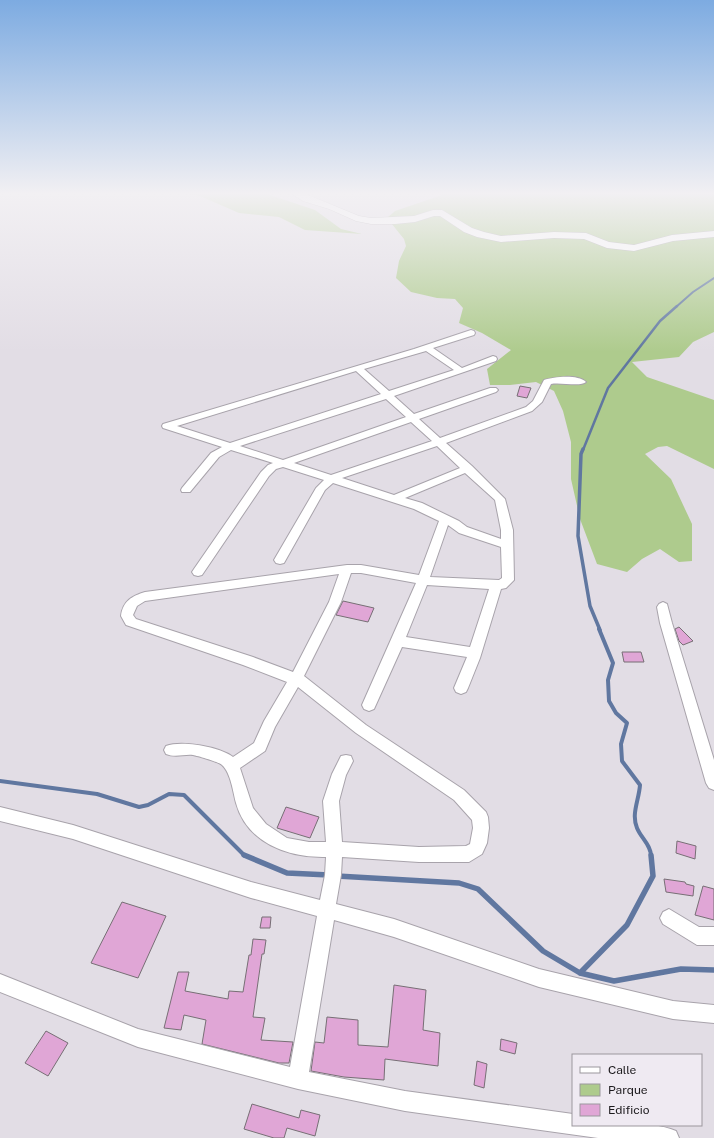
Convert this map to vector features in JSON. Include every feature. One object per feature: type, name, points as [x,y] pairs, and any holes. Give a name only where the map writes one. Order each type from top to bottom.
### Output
[{"type":"street","points":[[608,245],[634,248],[649,245]]},
{"type":"street","points":[[471,333],[427,348],[167,426],[396,498],[418,506],[445,519],[463,530],[506,545]]},
{"type":"street","points":[[427,348],[461,371]]},
{"type":"street","points":[[186,490],[215,455],[230,446],[461,371],[493,359]]},
{"type":"street","points":[[171,750],[193,749],[227,760],[234,771],[246,812],[260,829],[270,837],[285,845],[309,850],[335,849],[414,855],[469,854],[476,849],[479,843],[481,828],[480,817],[458,795],[379,742],[322,699],[301,681],[241,658],[131,622],[126,616],[130,605],[136,599],[145,597],[347,569],[361,569],[423,580],[496,586],[502,585],[508,580],[506,545],[507,530],[500,499],[440,442],[412,419],[358,368]]},
{"type":"street","points":[[280,560],[321,488],[332,478],[440,442],[529,409],[537,402],[547,382],[554,380],[581,382]]},
{"type":"street","points":[[198,572],[265,474],[272,467],[493,390]]},
{"type":"street","points":[[396,498],[468,468]]},
{"type":"street","points":[[369,705],[416,600],[445,519]]},
{"type":"street","points":[[231,766],[260,747],[269,725],[296,679],[335,602],[347,569]]},
{"type":"street","points":[[461,688],[474,654],[496,586]]},
{"type":"street","points":[[663,607],[666,622],[689,698],[698,737],[714,783]]},
{"type":"street","points":[[397,641],[474,654]]},
{"type":"street","points":[[298,1079],[333,875],[332,860],[335,849],[331,801],[339,774],[346,761]]},
{"type":"street","points":[[0,814],[73,832],[251,890],[394,928],[539,978],[673,1010],[714,1014]]},
{"type":"street","points":[[669,918],[697,936],[714,936]]},
{"type":"street","points":[[0,983],[138,1038],[298,1079],[405,1101],[572,1124]]},
{"type":"street","points":[[584,1126],[669,1138]]},
{"type":"green space","points":[[714,245],[714,332],[693,342],[679,357],[632,362],[647,377],[714,400],[714,469],[667,446],[658,447],[645,454],[671,479],[692,524],[692,561],[679,562],[660,549],[642,559],[627,572],[597,564],[580,519],[571,479],[571,442],[563,411],[554,391],[536,382],[510,385],[490,385],[487,369],[511,350],[482,333],[459,323],[463,308],[455,299],[437,298],[411,292],[396,278],[399,261],[406,246]]},
{"type":"building","points":[[520,386],[531,388],[527,398],[517,396]]},
{"type":"building","points":[[343,601],[374,608],[368,622],[336,615]]},
{"type":"building","points":[[679,627],[693,641],[683,645],[679,641],[675,629]]},
{"type":"building","points":[[622,652],[641,652],[644,662],[624,662]]},
{"type":"building","points":[[286,807],[319,817],[310,838],[277,828]]},
{"type":"building","points":[[677,841],[696,846],[695,859],[676,853]]},
{"type":"building","points":[[664,879],[685,882],[686,884],[694,886],[693,896],[666,892]]},
{"type":"building","points":[[703,886],[714,889],[714,920],[695,915]]},
{"type":"building","points":[[122,902],[166,916],[138,978],[91,963]]},
{"type":"building","points":[[262,917],[271,917],[270,928],[260,928]]},
{"type":"building","points":[[253,939],[266,940],[264,954],[262,954],[253,1017],[265,1018],[261,1040],[293,1042],[289,1063],[279,1063],[202,1044],[206,1020],[184,1015],[181,1030],[164,1028],[178,972],[189,972],[185,991],[228,999],[229,991],[243,992]]},
{"type":"building","points":[[394,985],[426,990],[423,1030],[440,1033],[438,1066],[385,1059],[384,1080],[344,1077],[311,1071],[315,1042],[324,1043],[327,1017],[358,1020],[358,1045],[388,1047]]},
{"type":"building","points":[[46,1031],[68,1043],[48,1076],[25,1063]]},
{"type":"building","points":[[501,1039],[517,1043],[515,1054],[500,1050]]},
{"type":"building","points":[[477,1061],[487,1064],[484,1088],[474,1085]]},
{"type":"building","points":[[252,1104],[299,1118],[301,1110],[320,1115],[315,1136],[287,1128],[284,1138],[274,1138],[244,1129]]},
{"type":"waterway","points":[[676,307],[693,292],[714,278]]},
{"type":"waterway","points":[[583,450],[608,388],[660,321],[677,306]]},
{"type":"waterway","points":[[583,449],[581,454],[578,536],[590,606],[600,630]]},
{"type":"waterway","points":[[599,629],[613,663],[608,680],[609,701],[616,713],[627,723],[621,744],[622,761],[640,785],[635,812],[635,823],[648,845],[651,855]]},
{"type":"waterway","points":[[0,781],[97,794],[139,807],[148,805],[169,794],[184,795],[244,855]]},
{"type":"waterway","points":[[244,855],[287,873],[329,875]]},
{"type":"waterway","points":[[580,973],[627,925],[653,876],[651,855]]},
{"type":"waterway","points":[[337,876],[459,883],[478,889],[543,951],[580,973]]},
{"type":"waterway","points":[[580,973],[614,981],[681,969],[714,970]]}]
